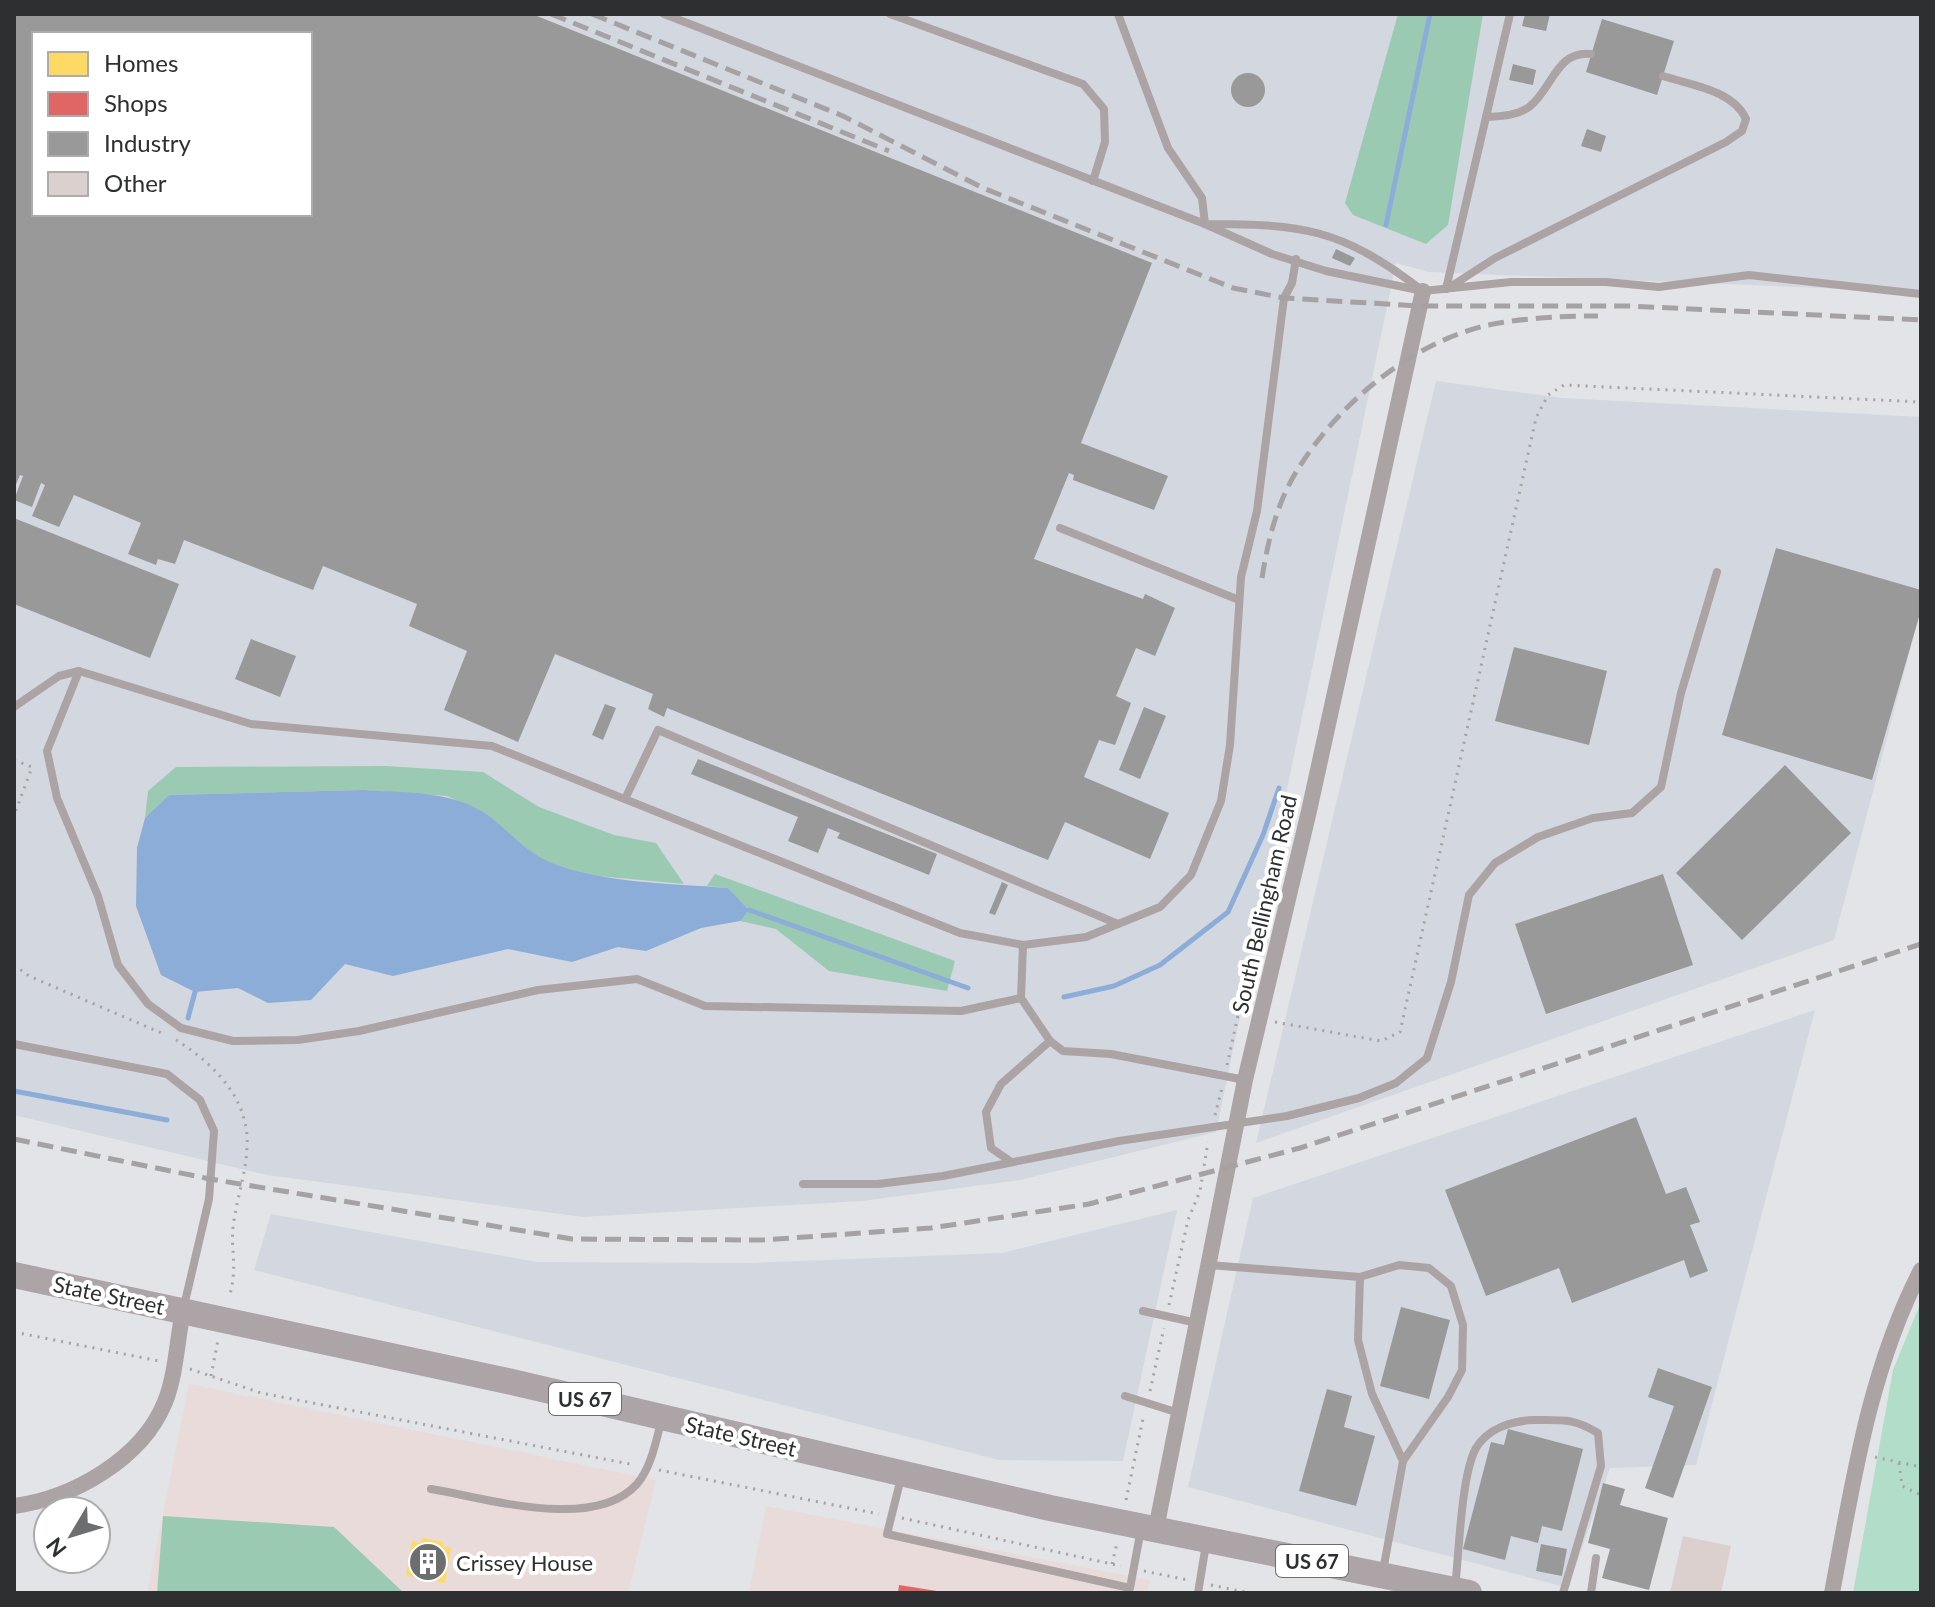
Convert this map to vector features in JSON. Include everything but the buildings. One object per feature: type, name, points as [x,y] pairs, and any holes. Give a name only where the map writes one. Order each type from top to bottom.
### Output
[{"type":"main road","name":"State Street","points":[[14,1275],[1140,1526],[1462,1592]]},
{"type":"street","name":"South Bellingham Road","points":[[1140,1526],[1179,1413],[1245,1080],[1423,291]]},
{"type":"street","points":[[1832,1593],[1877,1375],[1899,1313],[1921,1270]]},
{"type":"street","points":[[14,1506],[69,1492],[110,1467],[148,1433],[165,1401],[183,1311]]},
{"type":"lane","points":[[664,14],[1205,224],[1272,254],[1296,259],[1326,271],[1423,291],[1511,282],[1606,282],[1659,287],[1749,275],[1921,294]]},
{"type":"lane","points":[[890,14],[1083,84],[1104,109],[1105,142],[1093,181]]},
{"type":"lane","points":[[1118,14],[1168,148],[1202,198],[1205,224]]},
{"type":"lane","points":[[1446,290],[1510,14]]},
{"type":"lane","points":[[1486,117],[1508,116],[1527,109],[1544,92],[1555,69],[1574,55],[1591,54]]},
{"type":"lane","points":[[1446,290],[1495,258],[1726,142],[1742,131],[1746,119],[1740,106],[1718,93],[1663,76]]},
{"type":"lane","points":[[1205,224],[1284,224],[1341,239],[1386,263],[1423,291]]},
{"type":"lane","points":[[14,707],[59,676],[79,671],[251,724],[492,746],[960,933],[1023,945],[1086,937],[1160,907],[1191,875],[1221,801],[1230,745],[1241,577],[1257,511],[1284,298],[1292,283],[1296,259]]},
{"type":"lane","points":[[1060,528],[1239,600]]},
{"type":"lane","points":[[803,1184],[891,1182],[943,1176],[1010,1161],[1032,1161],[1359,1098],[1396,1083],[1427,1058],[1451,982],[1469,895],[1495,863],[1538,837],[1593,818],[1632,813],[1661,787],[1681,693],[1717,572]]},
{"type":"lane","points":[[79,671],[47,751],[57,798],[98,896],[118,965],[148,1004],[181,1028],[233,1041],[298,1040],[359,1031],[538,990],[637,979],[705,1006],[961,1011],[1021,998]]},
{"type":"lane","points":[[626,797],[658,730],[1118,924]]},
{"type":"lane","points":[[1023,945],[1021,998],[1050,1041],[1063,1051],[1111,1054],[1245,1080]]},
{"type":"lane","points":[[1010,1161],[991,1148],[986,1112],[1001,1084],[1050,1041]]},
{"type":"lane","points":[[14,1044],[167,1074],[200,1100],[214,1131],[210,1189],[183,1311]]},
{"type":"lane","points":[[1209,1265],[1360,1277],[1399,1265],[1429,1268],[1451,1286],[1463,1325],[1462,1370],[1448,1397],[1403,1461],[1383,1575]]},
{"type":"lane","points":[[1360,1277],[1358,1340],[1372,1394],[1403,1461]]},
{"type":"lane","points":[[1143,1311],[1197,1323]]},
{"type":"lane","points":[[1125,1396],[1179,1413]]},
{"type":"lane","points":[[431,1489],[576,1512],[610,1504],[637,1484],[646,1467],[662,1417]]},
{"type":"lane","points":[[1462,1592],[1469,1470],[1475,1449],[1490,1432],[1517,1421],[1575,1419],[1598,1433],[1601,1466],[1563,1593]]},
{"type":"lane","points":[[902,1473],[887,1534],[1106,1583],[1130,1588],[1140,1526]]},
{"type":"lane","points":[[1199,1588],[1207,1540]]},
{"type":"lane","points":[[1591,1593],[1596,1558]]},
{"type":"path","points":[[1112,1564],[1140,1526],[1137,1437],[1188,1220],[1200,1191],[1204,1156],[1239,1011],[1260,1019],[1381,1041],[1400,1032],[1536,418],[1548,395],[1564,385],[1921,402]]},
{"type":"path","points":[[14,760],[32,767],[14,816]]},
{"type":"path","points":[[14,965],[29,976],[169,1036],[204,1058],[239,1105],[248,1144],[233,1222],[236,1274],[222,1319],[211,1376]]},
{"type":"path","points":[[14,1332],[172,1364],[261,1393],[891,1516],[1134,1569],[1199,1588],[1249,1593]]},
{"type":"path","points":[[1859,1453],[1921,1467]]},
{"type":"path","points":[[1899,1463],[1902,1486],[1921,1495]]},
{"type":"shaded area","points":[[14,14],[1921,14],[1921,292],[1429,272],[1396,263],[1216,1132],[1020,1180],[862,1201],[583,1217],[267,1175],[14,1115]]},
{"type":"shaded area","points":[[1436,381],[1562,398],[1921,417],[1921,608],[1834,940],[1256,1143]]},
{"type":"shaded area","points":[[1815,1010],[1696,1465],[1610,1468],[1568,1588],[1188,1487],[1253,1198]]},
{"type":"shaded area","points":[[1177,1210],[1123,1461],[999,1460],[254,1270],[271,1214],[537,1262],[752,1263],[1002,1253]]},
{"type":"shaded area","points":[[189,1384],[656,1480],[628,1593],[147,1593]]},
{"type":"shaded area","points":[[766,1506],[1150,1580],[1146,1593],[749,1593]]},
{"type":"green space","points":[[1398,14],[1483,14],[1448,225],[1426,244],[1353,215],[1345,203]]},
{"type":"green space","points":[[385,766],[483,772],[539,807],[614,835],[656,843],[684,884],[587,875],[548,862],[521,847],[484,813],[447,796],[363,790],[169,795],[145,818],[148,791],[176,767]]},
{"type":"green space","points":[[715,874],[955,961],[947,991],[829,971],[776,929],[740,921],[748,909],[728,888],[707,886]]},
{"type":"green space","points":[[1921,1302],[1921,1593],[1853,1593],[1893,1370]]},
{"type":"green space","points":[[163,1516],[334,1527],[404,1593],[157,1593]]},
{"type":"water","points":[[363,790],[425,794],[455,800],[483,812],[532,853],[552,863],[616,879],[728,888],[749,910],[740,921],[701,928],[646,951],[618,947],[572,962],[508,949],[393,976],[345,964],[311,1000],[268,1003],[238,988],[195,992],[161,975],[136,906],[137,848],[145,818],[169,795]]},
{"type":"waterway","points":[[1386,225],[1430,14]]},
{"type":"waterway","points":[[1064,997],[1114,986],[1160,965],[1228,912],[1263,835],[1279,788]]},
{"type":"waterway","points":[[749,910],[968,988]]},
{"type":"waterway","points":[[188,1018],[195,992]]},
{"type":"waterway","points":[[14,1091],[167,1120]]},
{"type":"railway","points":[[551,14],[889,151]]},
{"type":"railway","points":[[592,14],[843,116],[983,188],[1233,288],[1284,298],[1420,306],[1629,306],[1921,320]]},
{"type":"railway","points":[[1262,578],[1274,522],[1298,469],[1334,421],[1380,379],[1432,346],[1488,325],[1543,318],[1598,316]]},
{"type":"railway","points":[[14,1139],[210,1179],[572,1239],[763,1240],[931,1228],[1089,1204],[1300,1148],[1921,944]]},
{"type":"place","name":"Crissey House","points":[[428,1562]]}]
